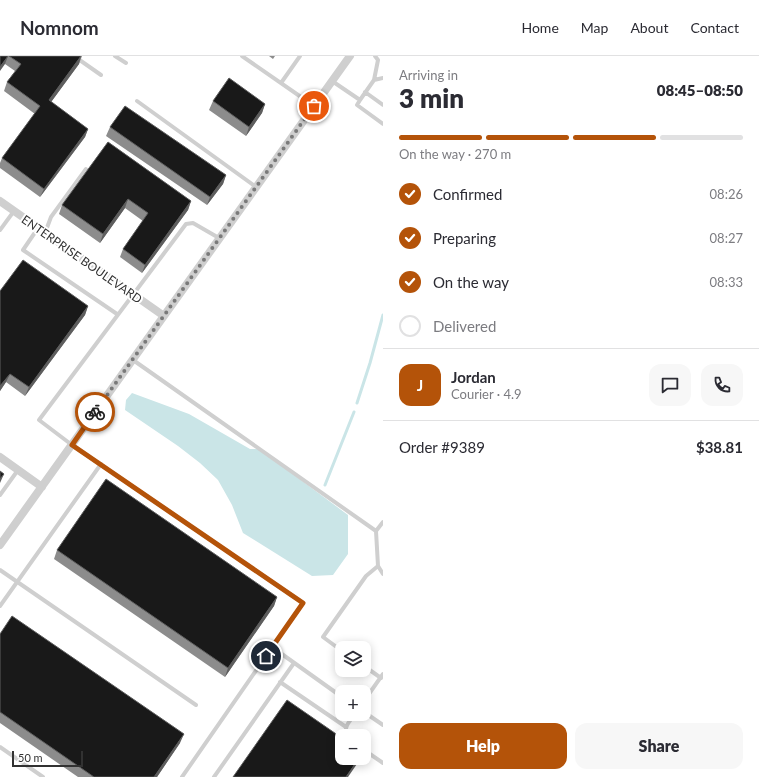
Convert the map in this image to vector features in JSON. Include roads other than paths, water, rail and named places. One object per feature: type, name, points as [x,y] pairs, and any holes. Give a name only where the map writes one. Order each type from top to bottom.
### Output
[{"type":"street","points":[[0,545],[350,56]]},
{"type":"street","name":"ENTERPRISE BOULEVARD","points":[[0,201],[164,316]]},
{"type":"street","points":[[0,457],[42,487]]},
{"type":"lane","points":[[74,56],[101,75]]},
{"type":"lane","points":[[115,56],[126,63]]},
{"type":"lane","points":[[242,56],[314,106]]},
{"type":"lane","points":[[281,83],[300,56]]},
{"type":"lane","points":[[376,56],[381,60],[374,80],[357,106],[383,124]]},
{"type":"lane","points":[[374,80],[383,78]]},
{"type":"lane","points":[[332,81],[360,100]]},
{"type":"lane","points":[[365,92],[383,105]]},
{"type":"lane","points":[[137,101],[256,187]]},
{"type":"lane","points":[[86,169],[42,231],[23,250],[117,314]]},
{"type":"lane","points":[[0,230],[14,211]]},
{"type":"lane","points":[[182,777],[303,603],[72,445],[38,420],[186,224],[193,223],[219,238]]},
{"type":"lane","points":[[132,360],[376,531]]},
{"type":"lane","points":[[0,606],[100,464]]},
{"type":"lane","points":[[0,495],[18,470]]},
{"type":"lane","points":[[383,522],[376,531],[378,566],[383,574]]},
{"type":"lane","points":[[335,646],[323,637],[366,576],[378,566]]},
{"type":"lane","points":[[0,570],[196,705]]},
{"type":"lane","points":[[272,647],[335,691]]},
{"type":"lane","points":[[214,777],[294,663]]},
{"type":"lane","points":[[371,670],[382,676],[371,691]]},
{"type":"lane","points":[[280,682],[346,727],[350,721]]},
{"type":"lane","points":[[371,717],[383,725]]},
{"type":"lane","points":[[0,747],[43,777]]},
{"type":"lane","points":[[371,755],[383,763]]},
{"type":"water","points":[[132,393],[189,414],[250,449],[259,449],[348,515],[348,554],[333,575],[312,576],[243,533],[232,505],[218,480],[200,463],[178,446],[125,410],[126,400]]},
{"type":"waterway","points":[[357,403],[383,315]]},
{"type":"waterway","points":[[325,485],[354,412]]}]
